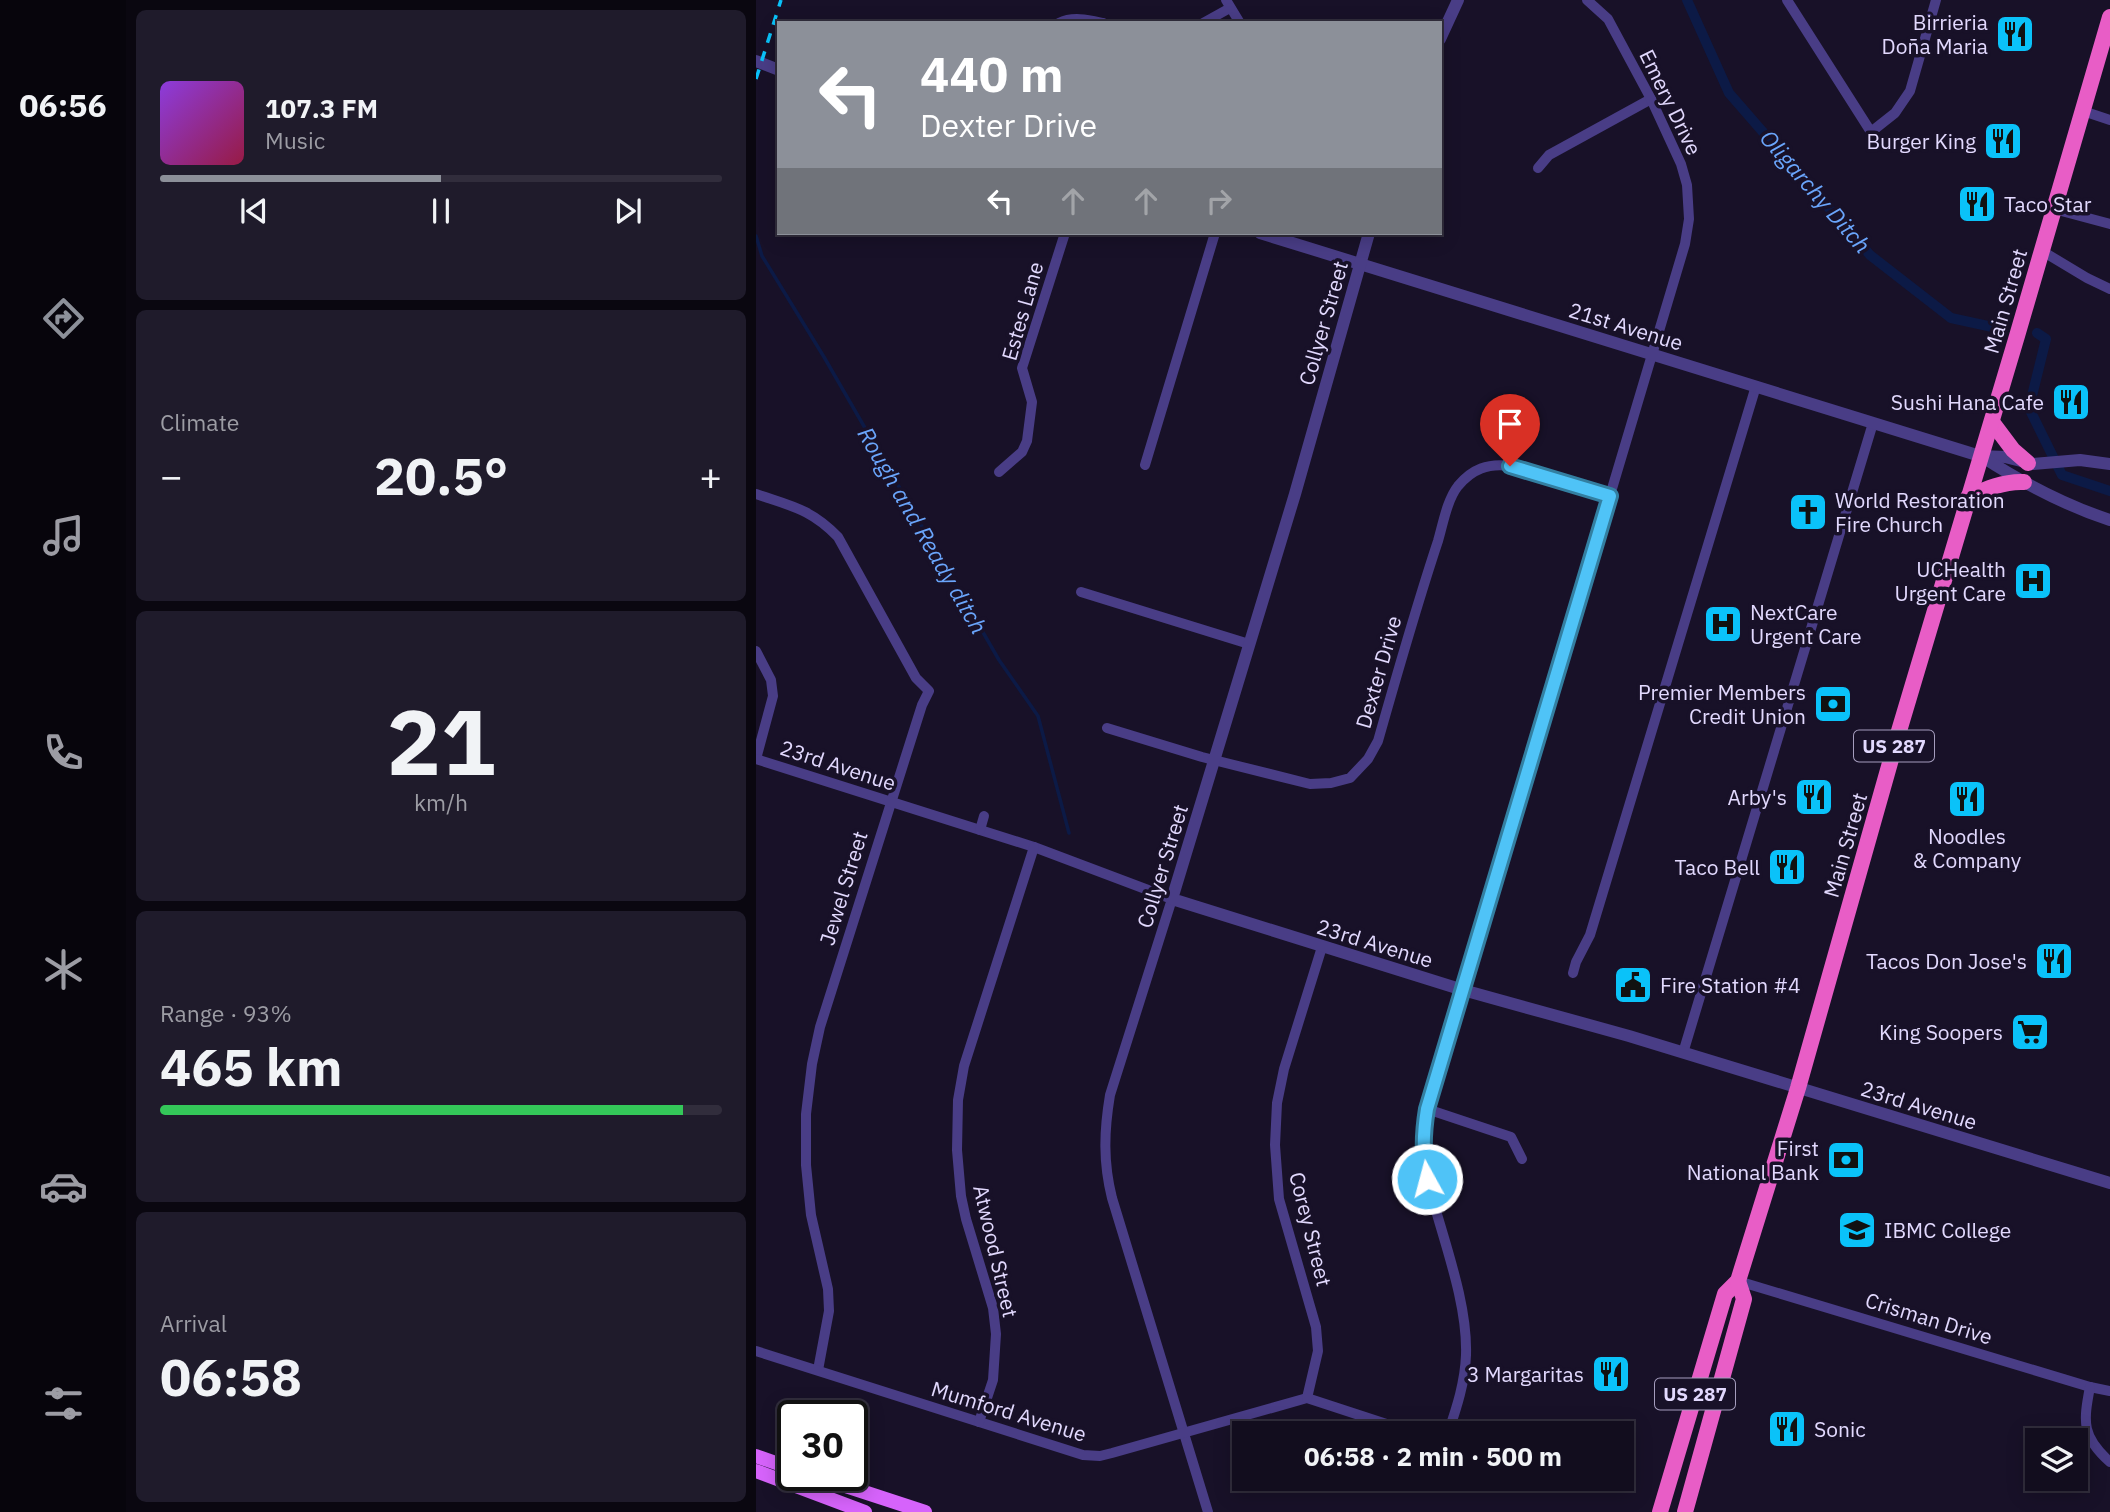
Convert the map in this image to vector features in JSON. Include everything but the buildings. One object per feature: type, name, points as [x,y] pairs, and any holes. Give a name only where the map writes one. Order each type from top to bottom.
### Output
[{"type":"highway","name":"Main Street","points":[[1661,1512],[1725,1294],[1738,1281],[1798,1088],[1899,731],[2110,17]]},
{"type":"highway","points":[[1992,422],[2013,450],[2028,463]]},
{"type":"highway","points":[[1968,497],[2013,481],[2024,482]]},
{"type":"highway","name":"Main Street","points":[[1685,1512],[1744,1299],[1738,1281]]},
{"type":"main road","points":[[756,1457],[777,1464]]},
{"type":"main road","points":[[756,1471],[865,1512]]},
{"type":"main road","points":[[861,1491],[925,1512]]},
{"type":"street","points":[[1442,35],[1458,0]]},
{"type":"street","name":"Emery Drive","points":[[1452,1421],[1464,1377],[1464,1320],[1423,1160],[1427,1109],[1685,244],[1689,219],[1687,185],[1681,164],[1651,99],[1608,19],[1587,0]]},
{"type":"street","points":[[1787,0],[1871,132],[1901,107],[1910,91],[1936,0]]},
{"type":"street","points":[[1206,21],[1228,4],[1239,21]]},
{"type":"street","points":[[1062,21],[1092,21]]},
{"type":"street","points":[[756,61],[777,69]]},
{"type":"street","points":[[1538,168],[1549,155],[1651,99]]},
{"type":"street","points":[[2083,111],[2110,120]]},
{"type":"street","points":[[2054,209],[2110,224]]},
{"type":"street","name":"Estes Lane","points":[[999,472],[1022,452],[1027,441],[1032,402],[1022,368],[1064,235]]},
{"type":"street","points":[[1145,465],[1214,235]]},
{"type":"street","name":"21st Avenue","points":[[1266,235],[1980,456],[2064,503],[2110,520]]},
{"type":"street","name":"Collyer Street","points":[[1208,1512],[1112,1198],[1104,1159],[1105,1120],[1110,1095],[1295,494],[1368,235]]},
{"type":"street","points":[[2042,251],[2110,289]]},
{"type":"street","points":[[1573,973],[1590,935],[1756,386]]},
{"type":"street","points":[[1684,1052],[1873,423]]},
{"type":"street","name":"21st Avenue","points":[[1980,456],[2005,457],[2028,463],[2080,460],[2110,464]]},
{"type":"street","name":"Dexter Drive","points":[[1107,727],[1300,783],[1331,783],[1350,778],[1368,759],[1378,741],[1405,647],[1457,487],[1471,473],[1483,466],[1496,464],[1610,496]]},
{"type":"street","name":"Jewel Street","points":[[756,494],[806,511],[823,522],[838,537],[916,678],[929,691],[890,802],[820,1027],[812,1064],[806,1115],[806,1165],[811,1215],[828,1289],[828,1311],[818,1370]]},
{"type":"street","points":[[1081,592],[1250,644]]},
{"type":"street","points":[[756,651],[771,680],[773,696],[756,759]]},
{"type":"street","name":"23rd Avenue","points":[[756,759],[1034,847],[1172,899],[1322,947],[1462,990],[1684,1052],[2110,1183]]},
{"type":"street","points":[[980,830],[984,816]]},
{"type":"street","name":"Atwood Street","points":[[979,1422],[993,1380],[996,1334],[992,1308],[961,1196],[957,1150],[958,1100],[964,1066],[1034,847]]},
{"type":"street","name":"Corey Street","points":[[1307,1398],[1318,1351],[1316,1327],[1279,1199],[1275,1145],[1277,1103],[1284,1069],[1322,947]]},
{"type":"street","points":[[1427,1109],[1511,1137],[1522,1159]]},
{"type":"street","name":"Crisman Drive","points":[[1738,1281],[2110,1391]]},
{"type":"street","name":"Mumford Avenue","points":[[756,1350],[1083,1455],[1112,1454],[1307,1398]]},
{"type":"street","points":[[2090,1387],[2086,1405],[2087,1435],[2097,1451],[2110,1462]]},
{"type":"street","points":[[1307,1398],[1377,1421]]},
{"type":"waterway","name":"Oligarchy Ditch","points":[[1687,0],[1729,93],[1870,255],[1951,318],[1997,328]]},
{"type":"waterway","name":"Rough and Ready ditch","points":[[756,236],[762,256],[824,357],[999,660],[1038,716],[1069,833]]},
{"type":"waterway","name":"Oligarchy Ditch","points":[[2037,333],[2046,339],[2029,408],[2062,475],[2110,491]]},
{"type":"railway","points":[[756,79],[781,0]]},
{"type":"place","name":"Birrieria Doña Maria","points":[[2015,34]]},
{"type":"place","name":"Burger King","points":[[2003,141]]},
{"type":"place","name":"Taco Star","points":[[1977,204]]},
{"type":"place","name":"Sushi Hana Cafe","points":[[2071,402]]},
{"type":"place","name":"World Restoration Fire Church","points":[[1808,512]]},
{"type":"place","name":"UCHealth Urgent Care","points":[[2033,581]]},
{"type":"place","name":"NextCare Urgent Care","points":[[1723,624]]},
{"type":"place","name":"Premier Members Credit Union","points":[[1833,704]]},
{"type":"place","name":"Arby's","points":[[1814,797]]},
{"type":"place","name":"Noodles & Company","points":[[1967,799]]},
{"type":"place","name":"Taco Bell","points":[[1787,867]]},
{"type":"place","name":"Tacos Don Jose's","points":[[2054,961]]},
{"type":"place","name":"Fire Station #4","points":[[1633,985]]},
{"type":"place","name":"King Soopers","points":[[2030,1032]]},
{"type":"place","name":"First National Bank","points":[[1846,1160]]},
{"type":"place","name":"IBMC College","points":[[1857,1230]]},
{"type":"place","name":"3 Margaritas","points":[[1611,1374]]},
{"type":"place","name":"Sonic","points":[[1787,1429]]},
{"type":"route","points":[[1427,1179],[1423,1160],[1427,1109],[1610,496],[1510,466]]}]
